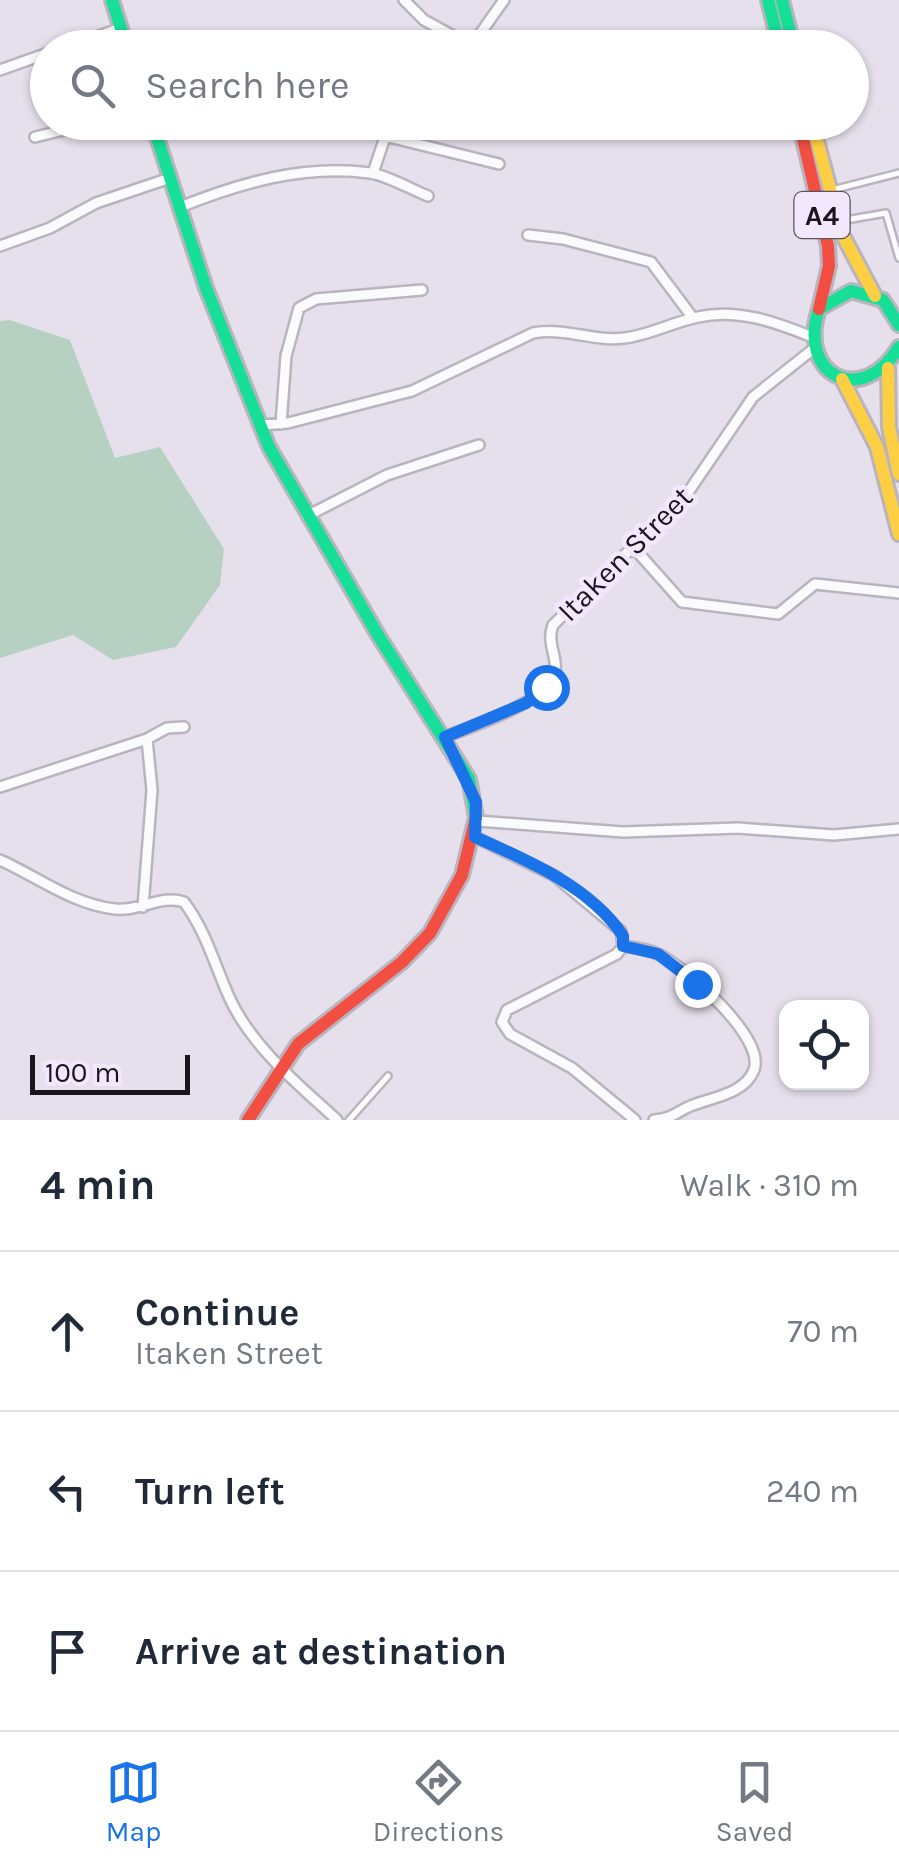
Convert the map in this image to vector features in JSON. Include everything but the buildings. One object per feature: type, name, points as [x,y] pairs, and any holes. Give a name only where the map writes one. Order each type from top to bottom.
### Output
[{"type":"main road","points":[[112,0],[120,28]]},
{"type":"main road","points":[[768,0],[776,30]]},
{"type":"main road","points":[[782,0],[790,30]]},
{"type":"main road","points":[[158,140],[260,425],[307,516],[469,779],[478,821],[446,907],[421,944],[317,1025],[279,1067],[248,1120]]},
{"type":"main road","name":"A4","points":[[803,140],[830,266],[811,343]]},
{"type":"main road","name":"A4","points":[[816,140],[850,261],[875,296],[894,306],[899,324]]},
{"type":"main road","points":[[819,309],[838,294],[875,296]]},
{"type":"main road","points":[[811,343],[819,362],[842,379],[877,446],[899,534]]},
{"type":"main road","points":[[899,348],[888,368],[899,474]]},
{"type":"main road","points":[[842,379],[858,381],[888,368]]},
{"type":"street","points":[[404,0],[424,20],[441,30]]},
{"type":"street","points":[[483,30],[504,0]]},
{"type":"street","points":[[114,30],[120,28]]},
{"type":"street","points":[[0,70],[30,60]]},
{"type":"street","points":[[373,173],[384,140]]},
{"type":"street","points":[[401,140],[499,164]]},
{"type":"street","points":[[180,207],[260,178],[373,173],[428,196]]},
{"type":"street","points":[[0,246],[50,228],[96,203],[170,178]]},
{"type":"street","points":[[528,235],[563,238],[651,262],[693,318]]},
{"type":"street","points":[[281,424],[286,356],[299,308],[316,299],[422,290]]},
{"type":"street","points":[[260,425],[281,424],[425,386],[533,333],[572,330],[627,338],[693,318],[758,318],[811,343]]},
{"type":"street","name":"Itaken Street","points":[[445,737],[526,703],[546,687],[556,668],[550,640],[553,626],[688,494],[753,397],[811,343]]},
{"type":"street","points":[[307,516],[387,475],[479,445]]},
{"type":"street","points":[[634,548],[671,595],[690,605],[778,614],[815,584],[899,593]]},
{"type":"street","points":[[0,787],[148,739],[167,728],[184,727]]},
{"type":"street","points":[[143,907],[152,790],[148,739]]},
{"type":"street","points":[[478,821],[623,832],[738,828],[834,835],[899,829]]},
{"type":"street","points":[[475,837],[555,876],[610,919],[623,936],[623,946],[617,954],[507,1010],[502,1022],[510,1034],[608,1094],[635,1120]]},
{"type":"street","points":[[0,860],[98,906],[143,907],[171,899],[184,902],[204,933],[239,1015],[279,1067],[337,1120]]},
{"type":"street","points":[[623,946],[658,954],[697,984],[746,1036],[754,1060],[751,1075],[729,1095],[692,1104],[677,1117],[654,1120]]},
{"type":"lane","points":[[829,191],[899,173]]},
{"type":"lane","points":[[837,222],[886,213],[899,258]]},
{"type":"lane","points":[[349,1120],[388,1076]]},
{"type":"green space","points":[[10,320],[70,340],[115,458],[160,447],[224,549],[220,585],[176,647],[113,660],[73,635],[0,658],[0,321]]},
{"type":"traffic: fast","points":[[112,0],[121,30]]},
{"type":"traffic: fast","points":[[768,0],[776,30]]},
{"type":"traffic: fast","points":[[782,0],[790,30]]},
{"type":"traffic: fast","points":[[158,140],[206,288],[269,447],[378,635],[469,779],[476,817]]},
{"type":"traffic: fast","points":[[899,325],[883,300],[851,291],[819,309],[815,332],[817,352],[825,367],[837,376],[852,379],[868,376],[884,366],[899,347]]},
{"type":"traffic: slow","points":[[817,140],[842,234],[875,296]]},
{"type":"traffic: slow","points":[[888,368],[889,427],[899,474]]},
{"type":"traffic: slow","points":[[842,379],[877,447],[899,534]]},
{"type":"traffic: jam","points":[[803,140],[828,246],[829,266],[819,309]]},
{"type":"traffic: jam","points":[[248,1120],[298,1044],[402,962],[430,933],[462,875],[476,817]]},
{"type":"route","points":[[546,687],[526,703],[445,737],[469,779],[476,802],[475,837],[555,876],[610,919],[621,931],[623,946],[658,954],[697,984]]}]
